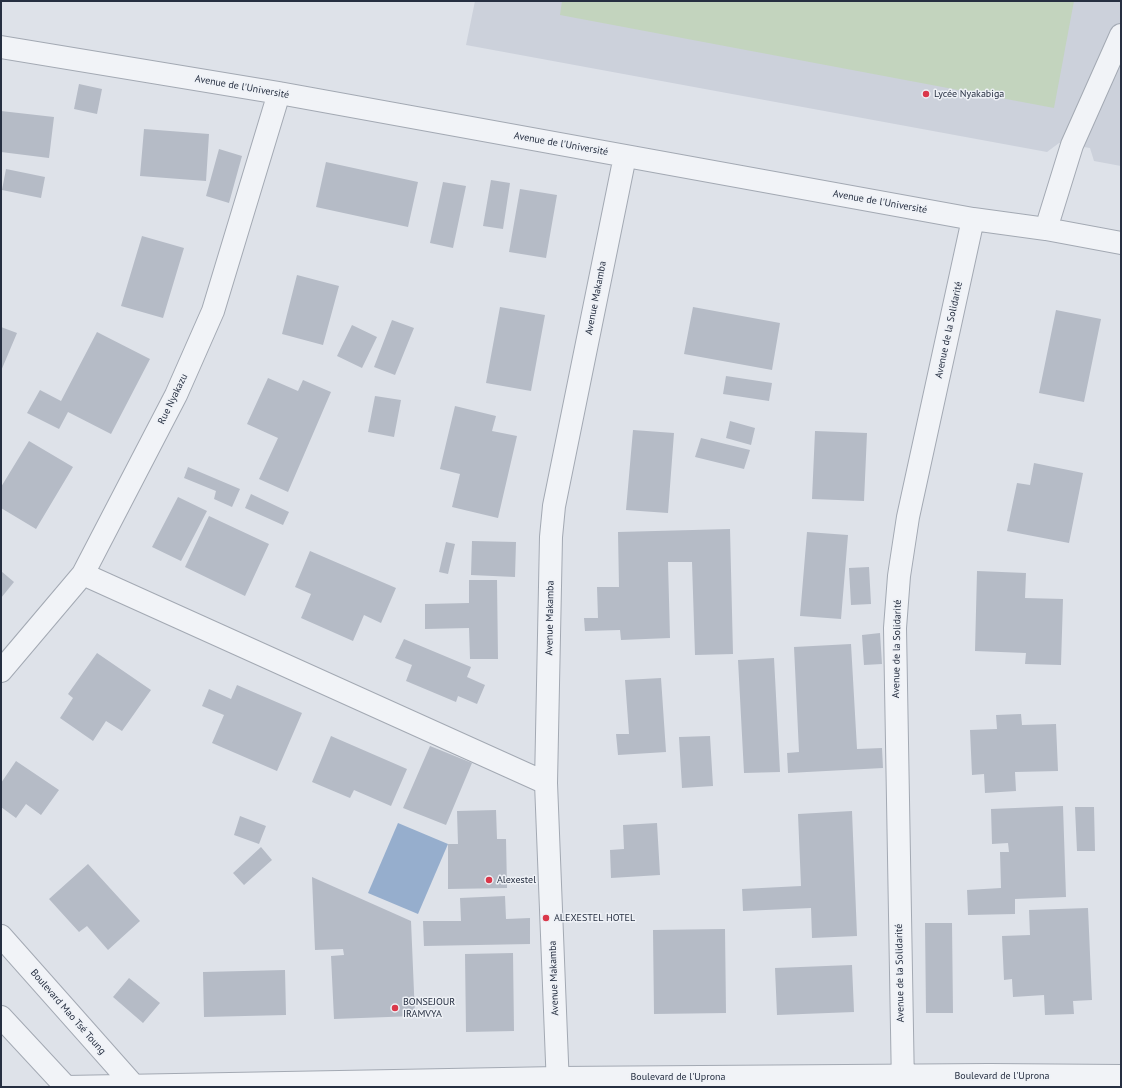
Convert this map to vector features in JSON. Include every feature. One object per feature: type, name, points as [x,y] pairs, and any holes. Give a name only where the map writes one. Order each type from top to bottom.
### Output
[{"type":"street","points":[[1046,229],[1072,145],[1121,35]]},
{"type":"street","name":"Avenue de l'Université","points":[[1,47],[279,93],[973,219],[1046,229],[1121,243]]},
{"type":"street","name":"Rue Nyakazu","points":[[1,672],[83,574],[176,395],[213,311],[279,93]]},
{"type":"street","name":"Avenue Makamba","points":[[558,1082],[546,783],[554,506],[625,156]]},
{"type":"street","name":"Avenue de la Solidarité","points":[[902,1082],[895,628],[898,576],[908,517],[973,219]]},
{"type":"street","points":[[83,574],[546,783]]},
{"type":"street","name":"Boulevard Mao Tsé Toung","points":[[1,936],[134,1086]]},
{"type":"street","points":[[1,1017],[66,1087]]},
{"type":"street","name":"Boulevard de l'Uprona","points":[[66,1087],[558,1082],[902,1082],[990,1081],[1121,1076]]},
{"type":"shaded area","name":"Lycée Nyakabiga","points":[[475,1],[1121,1],[1121,166],[1094,161],[1090,148],[1059,143],[1047,152],[466,45]]},
{"type":"green space","points":[[562,1],[1074,1],[1054,108],[560,15]]},
{"type":"water","points":[[398,823],[448,844],[418,914],[368,893]]},
{"type":"building","points":[[79,84],[102,89],[97,114],[74,109]]},
{"type":"building","points":[[1,111],[54,117],[49,158],[1,152]]},
{"type":"building","points":[[144,129],[209,134],[206,181],[140,176]]},
{"type":"building","points":[[219,149],[242,156],[229,203],[206,196]]},
{"type":"building","points":[[326,162],[418,182],[408,227],[316,207]]},
{"type":"building","points":[[6,169],[45,177],[41,198],[2,190]]},
{"type":"building","points":[[491,180],[510,183],[503,229],[483,226]]},
{"type":"building","points":[[443,182],[466,186],[453,248],[430,243]]},
{"type":"building","points":[[520,189],[557,195],[546,258],[509,252]]},
{"type":"building","points":[[142,236],[184,248],[163,318],[121,306]]},
{"type":"building","points":[[297,275],[339,286],[323,345],[282,334]]},
{"type":"building","points":[[500,307],[545,315],[531,391],[486,383]]},
{"type":"building","points":[[693,307],[780,323],[772,370],[684,354]]},
{"type":"building","points":[[1056,310],[1101,319],[1084,402],[1039,393]]},
{"type":"building","points":[[392,320],[414,328],[395,375],[374,367]]},
{"type":"building","points":[[352,325],[377,337],[362,368],[337,356]]},
{"type":"building","points":[[1,327],[17,333],[1,371]]},
{"type":"building","points":[[97,332],[150,359],[111,434],[68,412],[59,429],[27,413],[40,390],[61,401]]},
{"type":"building","points":[[726,376],[772,383],[769,401],[723,394]]},
{"type":"building","points":[[268,378],[298,391],[303,380],[331,392],[288,492],[259,479],[278,438],[247,424]]},
{"type":"building","points":[[375,396],[401,400],[394,437],[368,432]]},
{"type":"building","points":[[455,406],[496,416],[492,431],[517,436],[498,518],[452,507],[460,474],[440,469]]},
{"type":"building","points":[[730,421],[755,428],[751,445],[726,438]]},
{"type":"building","points":[[633,430],[674,433],[668,513],[626,510]]},
{"type":"building","points":[[815,431],[867,433],[864,501],[812,499]]},
{"type":"building","points":[[701,438],[750,450],[744,469],[695,457]]},
{"type":"building","points":[[29,441],[73,467],[36,529],[1,508],[1,487]]},
{"type":"building","points":[[1034,463],[1083,473],[1069,543],[1007,531],[1017,483],[1030,485]]},
{"type":"building","points":[[188,467],[240,489],[232,507],[214,499],[216,491],[184,478]]},
{"type":"building","points":[[251,494],[289,512],[283,525],[245,508]]},
{"type":"building","points":[[178,497],[207,511],[181,561],[152,547]]},
{"type":"building","points":[[209,516],[269,544],[245,596],[185,567]]},
{"type":"building","points":[[730,529],[733,654],[695,655],[692,562],[668,562],[670,638],[621,640],[620,630],[585,631],[584,618],[598,618],[597,587],[619,587],[618,532]]},
{"type":"building","points":[[807,532],[848,535],[841,619],[800,616]]},
{"type":"building","points":[[472,541],[516,542],[515,577],[471,575]]},
{"type":"building","points":[[446,542],[455,544],[448,574],[439,572]]},
{"type":"building","points":[[310,551],[396,588],[381,623],[364,615],[353,641],[301,618],[311,594],[295,587]]},
{"type":"building","points":[[869,567],[871,604],[851,605],[849,568]]},
{"type":"building","points":[[1,571],[14,582],[1,598]]},
{"type":"building","points":[[977,571],[1026,573],[1025,598],[1063,599],[1061,665],[1025,664],[1026,653],[975,651]]},
{"type":"building","points":[[469,580],[497,580],[498,659],[470,659],[469,628],[425,629],[425,604],[469,603]]},
{"type":"building","points":[[880,633],[882,664],[864,665],[862,635]]},
{"type":"building","points":[[404,639],[471,667],[467,677],[485,685],[477,704],[458,696],[456,702],[406,681],[412,665],[395,658]]},
{"type":"building","points":[[851,644],[857,749],[882,748],[883,768],[788,773],[787,753],[799,752],[794,647]]},
{"type":"building","points":[[97,653],[151,690],[122,731],[106,721],[93,741],[60,718],[73,698],[68,694]]},
{"type":"building","points":[[774,658],[780,772],[744,773],[738,660]]},
{"type":"building","points":[[661,678],[666,752],[618,755],[616,734],[629,734],[625,680]]},
{"type":"building","points":[[237,685],[302,713],[277,771],[212,743],[224,715],[202,706],[209,689],[231,699]]},
{"type":"building","points":[[1021,714],[1022,725],[1056,724],[1058,771],[1015,772],[1016,791],[985,793],[984,774],[972,775],[970,730],[997,729],[996,715]]},
{"type":"building","points":[[331,736],[407,769],[391,806],[354,790],[350,798],[312,782]]},
{"type":"building","points":[[710,736],[713,786],[682,788],[679,737]]},
{"type":"building","points":[[430,746],[472,763],[446,825],[403,808]]},
{"type":"building","points":[[16,761],[59,790],[41,815],[26,804],[16,818],[1,807],[1,783]]},
{"type":"building","points":[[1063,806],[1066,897],[1015,899],[1015,914],[968,915],[967,890],[1001,888],[1000,852],[1009,852],[1008,843],[992,844],[991,809]]},
{"type":"building","points":[[1075,807],[1094,807],[1095,851],[1077,851]]},
{"type":"building","points":[[496,810],[497,839],[506,839],[507,888],[448,889],[448,844],[458,844],[457,811]]},
{"type":"building","points":[[852,811],[857,936],[812,938],[811,908],[743,911],[742,889],[801,886],[798,814]]},
{"type":"building","points":[[240,816],[266,826],[259,844],[234,835]]},
{"type":"building","points":[[657,823],[660,875],[611,878],[610,850],[624,849],[623,825]]},
{"type":"building","points":[[261,847],[272,860],[244,885],[233,873]]},
{"type":"building","points":[[88,864],[140,921],[108,950],[87,926],[79,932],[49,899]]},
{"type":"building","points":[[312,877],[411,921],[415,1016],[334,1019],[331,956],[344,955],[343,949],[315,950]]},
{"type":"building","points":[[505,896],[506,919],[530,918],[530,944],[424,946],[423,921],[461,921],[460,898]]},
{"type":"building","points":[[1088,908],[1092,1000],[1073,1001],[1074,1014],[1045,1015],[1044,995],[1013,997],[1012,979],[1004,980],[1002,936],[1030,935],[1029,910]]},
{"type":"building","points":[[925,923],[952,923],[953,1013],[926,1013]]},
{"type":"building","points":[[725,929],[726,1013],[654,1014],[653,930]]},
{"type":"building","points":[[513,953],[514,1031],[466,1032],[465,954]]},
{"type":"building","points":[[852,965],[854,1012],[777,1015],[775,968]]},
{"type":"building","points":[[285,970],[286,1015],[204,1017],[203,972]]},
{"type":"building","points":[[129,978],[160,1003],[143,1023],[113,997]]},
{"type":"place","name":"Lycée Nyakabiga","points":[[926,94]]},
{"type":"place","name":"Alexestel","points":[[489,880]]},
{"type":"place","name":"ALEXESTEL HOTEL","points":[[546,918]]},
{"type":"place","name":"BONSEJOUR IRAMVYA","points":[[395,1008]]}]
